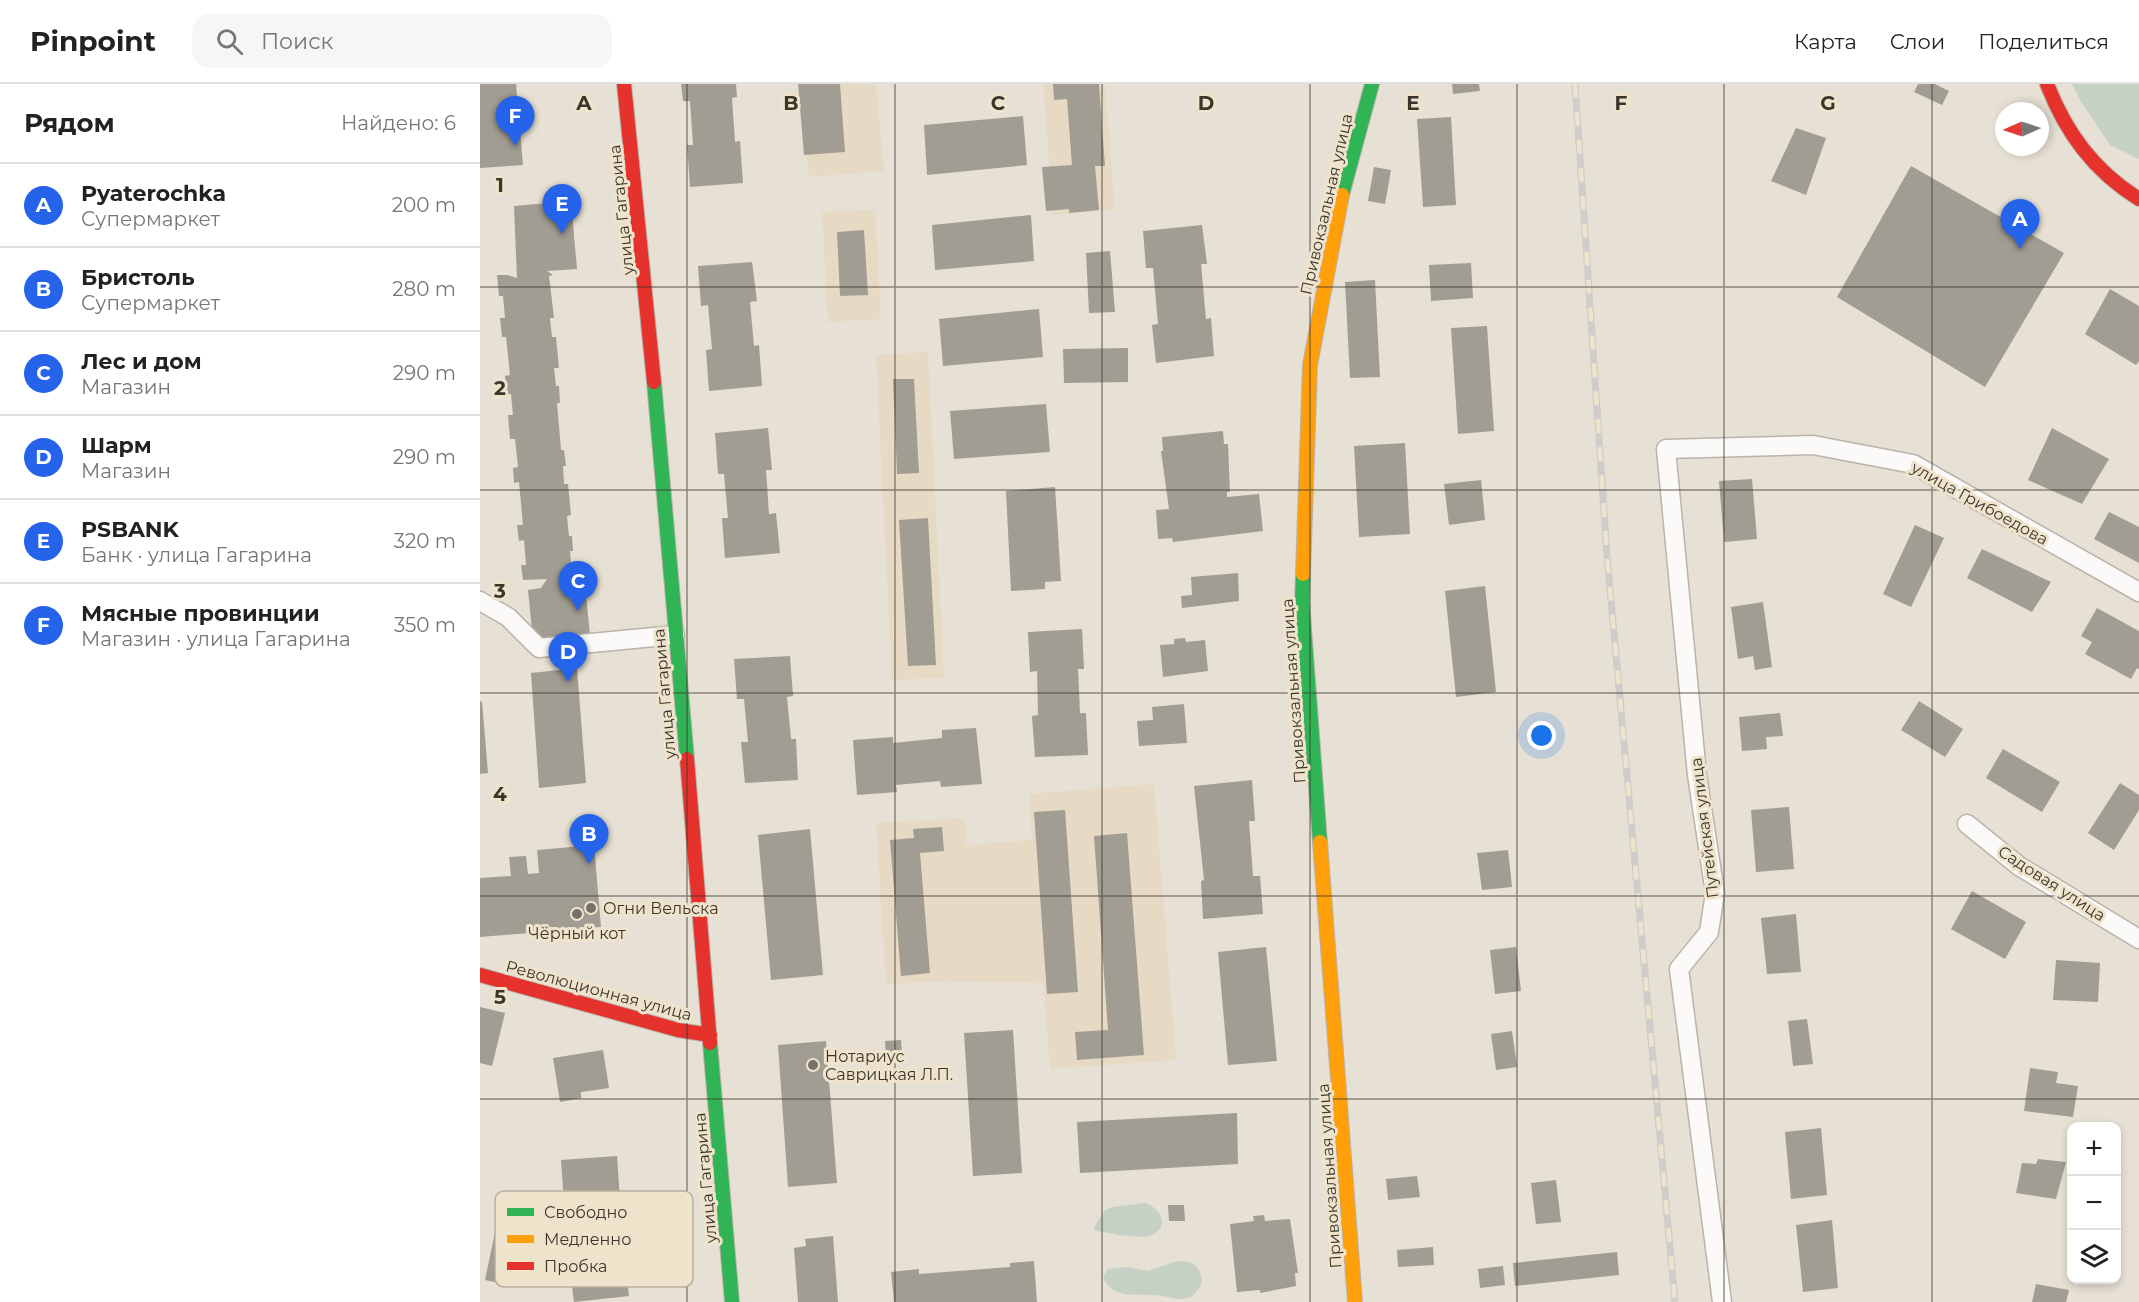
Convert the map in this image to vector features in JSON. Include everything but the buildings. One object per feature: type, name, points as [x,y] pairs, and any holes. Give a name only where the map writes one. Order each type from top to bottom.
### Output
[{"type":"street","name":"улица Гагарина","points":[[624,84],[635,175],[732,1302]]},
{"type":"street","name":"Привокзальная улица","points":[[1355,1302],[1302,600],[1310,365],[1326,268],[1372,84]]},
{"type":"street","points":[[2047,84],[2053,101],[2093,166],[2116,187],[2139,199]]},
{"type":"street","name":"улица Грибоедова","points":[[1666,449],[1813,445],[1912,464],[2139,592]]},
{"type":"street","name":"Путейская улица","points":[[1666,449],[1697,775],[1715,893],[1709,932],[1679,969],[1722,1302]]},
{"type":"street","points":[[480,601],[508,617],[539,648],[675,635]]},
{"type":"street","name":"Садовая улица","points":[[1967,824],[2019,866],[2139,939]]},
{"type":"street","name":"Революционная улица","points":[[480,975],[678,1030],[710,1035]]},
{"type":"shaded area","points":[[801,84],[876,84],[884,171],[809,177]]},
{"type":"shaded area","points":[[1043,84],[1105,84],[1115,210],[1053,215]]},
{"type":"shaded area","points":[[2072,84],[2139,84],[2139,159],[2110,145]]},
{"type":"shaded area","points":[[875,210],[881,319],[828,322],[822,212]]},
{"type":"shaded area","points":[[928,352],[944,678],[892,680],[876,355]]},
{"type":"shaded area","points":[[1154,784],[1176,1060],[1050,1069],[1043,983],[944,981],[886,984],[876,823],[964,818],[967,845],[1032,840],[1029,794]]},
{"type":"shaded area","points":[[1145,1203],[1156,1210],[1162,1219],[1160,1229],[1156,1233],[1138,1237],[1093,1229],[1104,1211],[1113,1207]]},
{"type":"shaded area","points":[[1177,1261],[1192,1263],[1200,1272],[1202,1283],[1192,1296],[1186,1298],[1120,1293],[1108,1285],[1103,1277],[1108,1269],[1127,1267],[1148,1271]]},
{"type":"railway","points":[[1575,84],[1607,556],[1675,1302]]},
{"type":"traffic: fast","points":[[1342,195],[1372,84]]},
{"type":"traffic: fast","points":[[654,382],[687,759]]},
{"type":"traffic: fast","points":[[1303,574],[1302,601],[1320,842]]},
{"type":"traffic: fast","points":[[710,1043],[732,1302]]},
{"type":"traffic: slow","points":[[1303,574],[1310,365],[1342,195]]},
{"type":"traffic: slow","points":[[1320,842],[1355,1302]]},
{"type":"traffic: jam","points":[[624,84],[654,382]]},
{"type":"traffic: jam","points":[[2047,84],[2063,119],[2083,149],[2108,176],[2139,199]]},
{"type":"traffic: jam","points":[[687,759],[710,1043]]},
{"type":"traffic: jam","points":[[480,975],[678,1030],[710,1035]]},
{"type":"place","name":"Мясные провинции","points":[[515,146]]},
{"type":"place","name":"PSBANK","points":[[562,234]]},
{"type":"place","name":"Pyaterochka","points":[[2020,249]]},
{"type":"place","name":"Лес и дом","points":[[578,611]]},
{"type":"place","name":"Шарм","points":[[568,682]]},
{"type":"place","name":"Бристоль","points":[[589,864]]},
{"type":"place","name":"Огни Вельска","points":[[591,908]]},
{"type":"place","name":"Чёрный кот","points":[[577,914]]},
{"type":"place","name":"Нотариус Саврицкая Л.П.","points":[[813,1065]]}]
